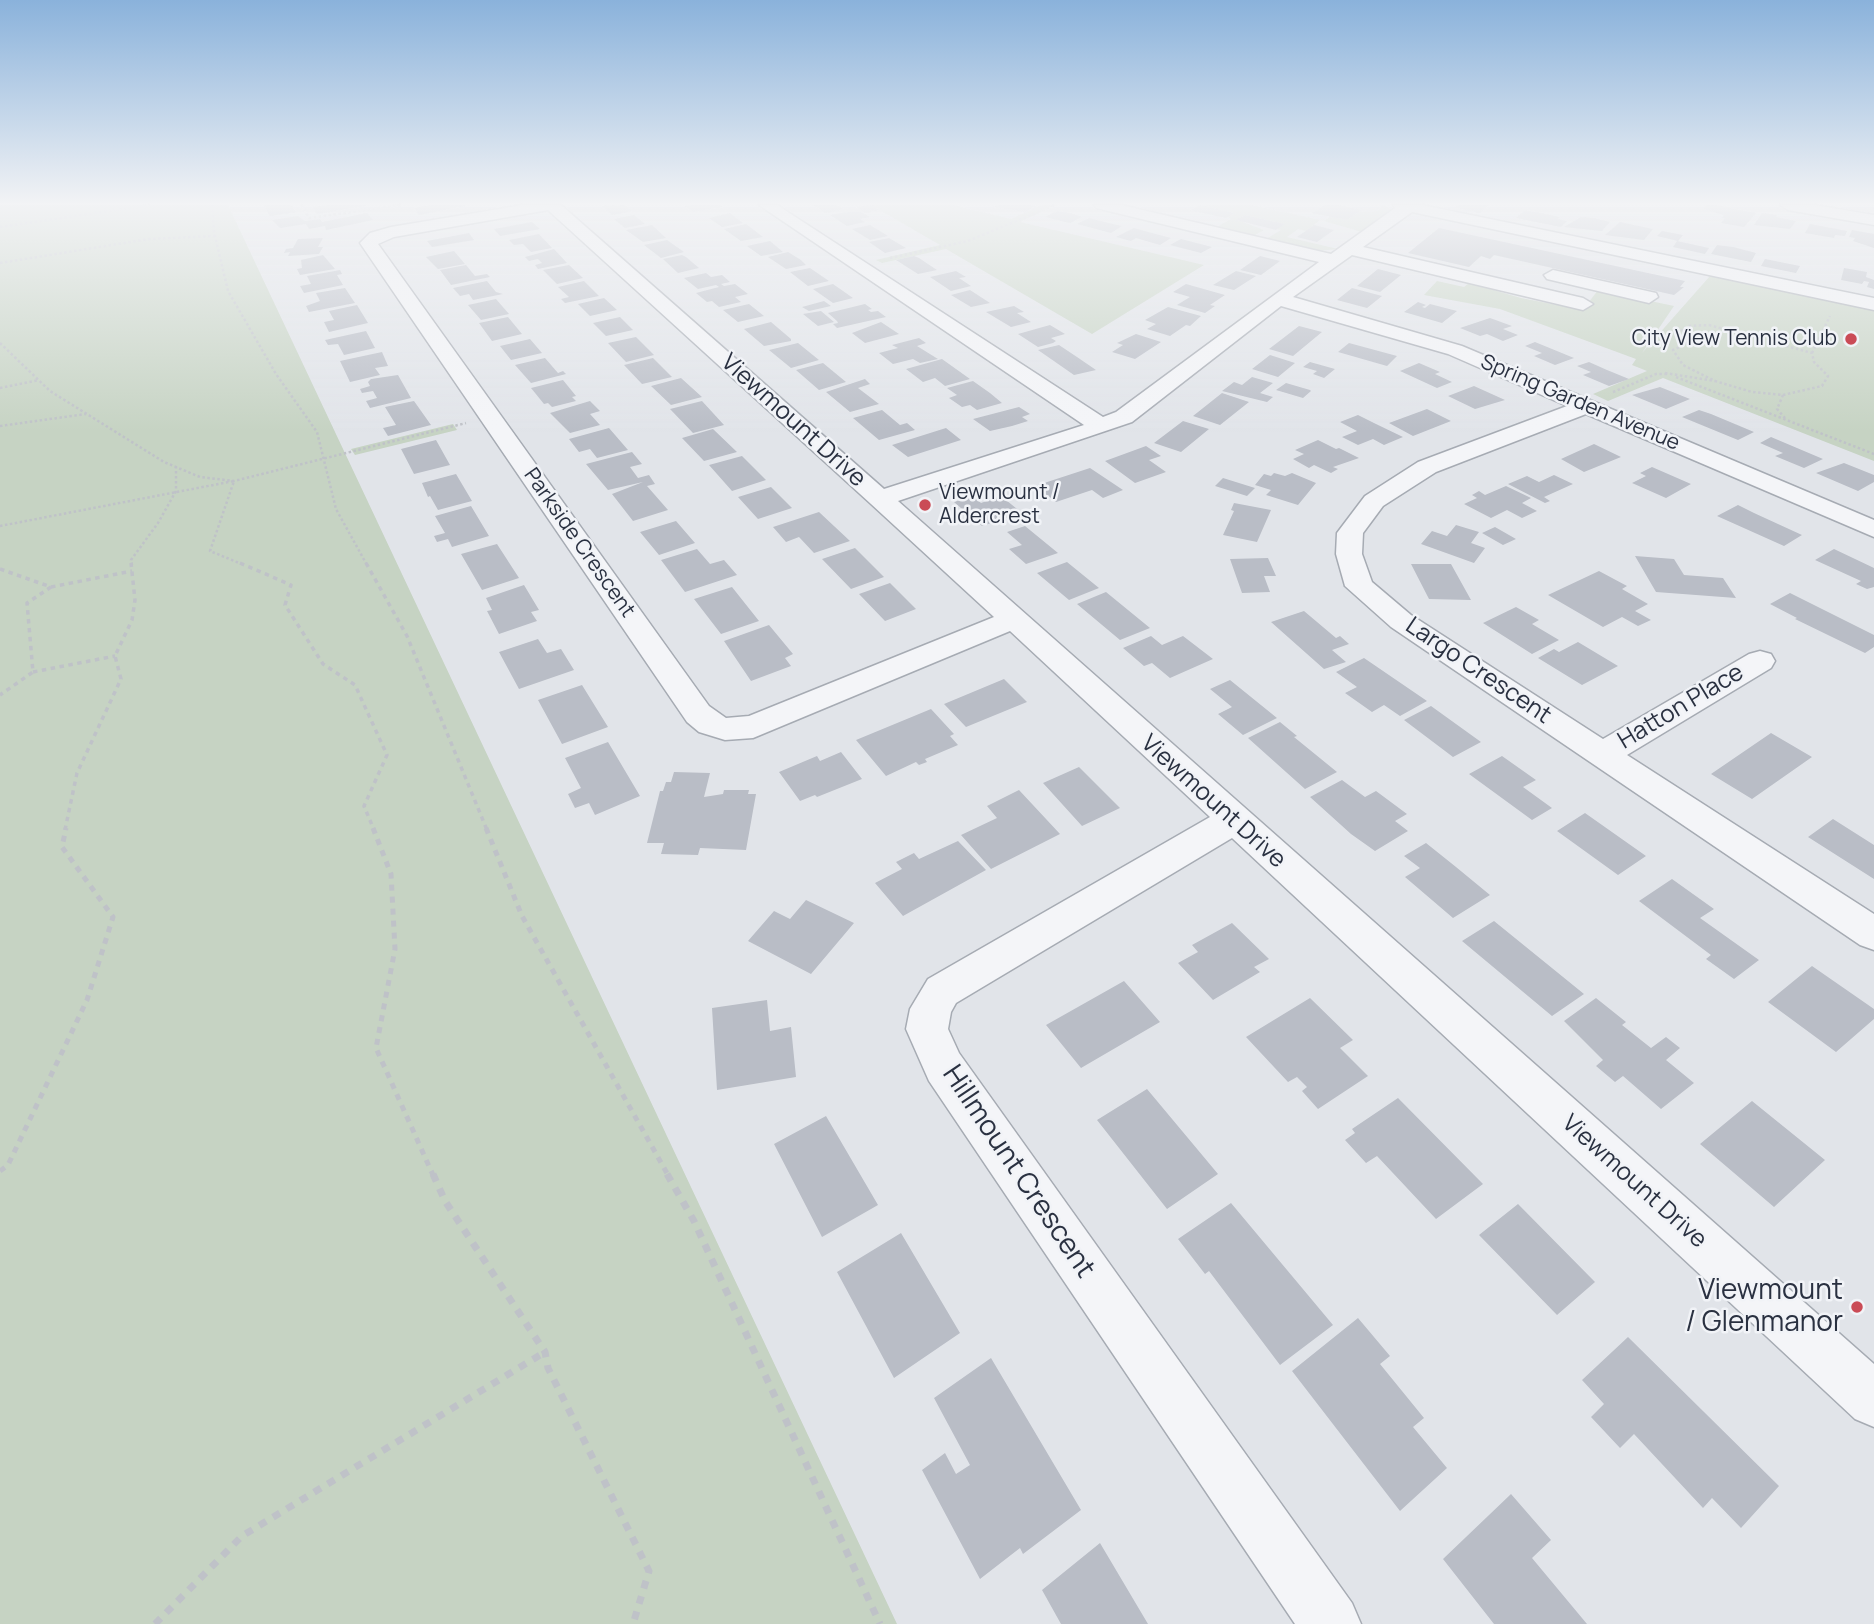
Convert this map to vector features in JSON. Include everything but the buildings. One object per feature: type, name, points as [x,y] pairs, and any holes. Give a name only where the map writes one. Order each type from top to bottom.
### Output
[{"type":"street","name":"Parkside Crescent","points":[[395,281],[694,707],[710,724],[725,729],[752,727],[1014,619]]},
{"type":"street","name":"Viewmount Drive","points":[[635,281],[1014,619],[1874,1400]]},
{"type":"street","points":[[883,281],[1101,426]]},
{"type":"street","points":[[880,499],[1124,417],[1304,281]]},
{"type":"street","points":[[1483,281],[1583,304]]},
{"type":"street","points":[[1578,281],[1649,297]]},
{"type":"street","points":[[1762,281],[1874,304]]},
{"type":"street","name":"Spring Garden Avenue","points":[[1278,299],[1455,350],[1874,529]]},
{"type":"street","name":"Largo Crescent","points":[[1587,407],[1427,467],[1374,501],[1350,533],[1349,554],[1359,586],[1401,621],[1874,934]]},
{"type":"street","name":"Hatton Place","points":[[1603,754],[1760,660]]},
{"type":"street","name":"Hillmount Crescent","points":[[1233,820],[942,991],[931,1009],[928,1029],[944,1067],[1331,1624]]},
{"type":"path","points":[[226,281],[228,291],[276,374],[317,432],[336,509],[407,636],[522,916],[694,1221],[880,1624]]},
{"type":"path","points":[[1587,407],[1592,401],[1656,374],[1665,373],[1715,381],[1752,392],[1783,395],[1822,386],[1828,376],[1814,362],[1812,353],[1838,297]]},
{"type":"path","points":[[1715,381],[1683,365],[1673,350],[1686,344],[1688,336],[1682,330],[1688,326],[1709,325],[1812,353]]},
{"type":"path","points":[[0,343],[50,391],[176,466],[200,477],[234,481]]},
{"type":"path","points":[[1665,373],[1874,454]]},
{"type":"path","points":[[0,388],[39,380]]},
{"type":"path","points":[[1783,395],[1777,409],[1787,420]]},
{"type":"path","points":[[0,426],[88,414]]},
{"type":"path","points":[[0,526],[234,481],[490,417]]},
{"type":"path","points":[[0,1171],[8,1165],[87,1000],[113,917],[62,847],[77,773],[121,679],[115,656],[132,620],[135,600],[131,560],[158,523],[176,491],[176,466]]},
{"type":"path","points":[[234,481],[210,551],[292,584],[285,605],[323,664],[355,685],[387,755],[364,806],[391,874],[395,949],[376,1048],[445,1201],[544,1352],[548,1368],[649,1571],[633,1624]]},
{"type":"path","points":[[0,569],[51,587]]},
{"type":"path","points":[[33,672],[27,603],[51,587],[132,571]]},
{"type":"path","points":[[0,695],[33,672],[115,656]]},
{"type":"path","points":[[155,1624],[242,1536],[544,1352]]},
{"type":"green space","points":[[0,281],[264,281],[897,1624],[0,1624]]},
{"type":"green space","points":[[1001,281],[1178,281],[1092,334]]},
{"type":"green space","points":[[1437,281],[1464,287],[1469,283],[1521,298],[1583,310],[1598,290],[1674,306],[1642,353],[1706,281],[1732,281],[1874,311],[1874,461],[1663,378],[1608,401],[1593,394],[1647,371],[1632,365],[1636,359],[1500,309],[1424,295]]},
{"type":"green space","points":[[453,424],[457,430],[355,455],[351,449]]},
{"type":"place","name":"City View Tennis Club","points":[[1851,339]]},
{"type":"place","name":"Viewmount / Aldercrest","points":[[925,505]]},
{"type":"place","name":"Viewmount / Glenmanor","points":[[1857,1307]]}]
